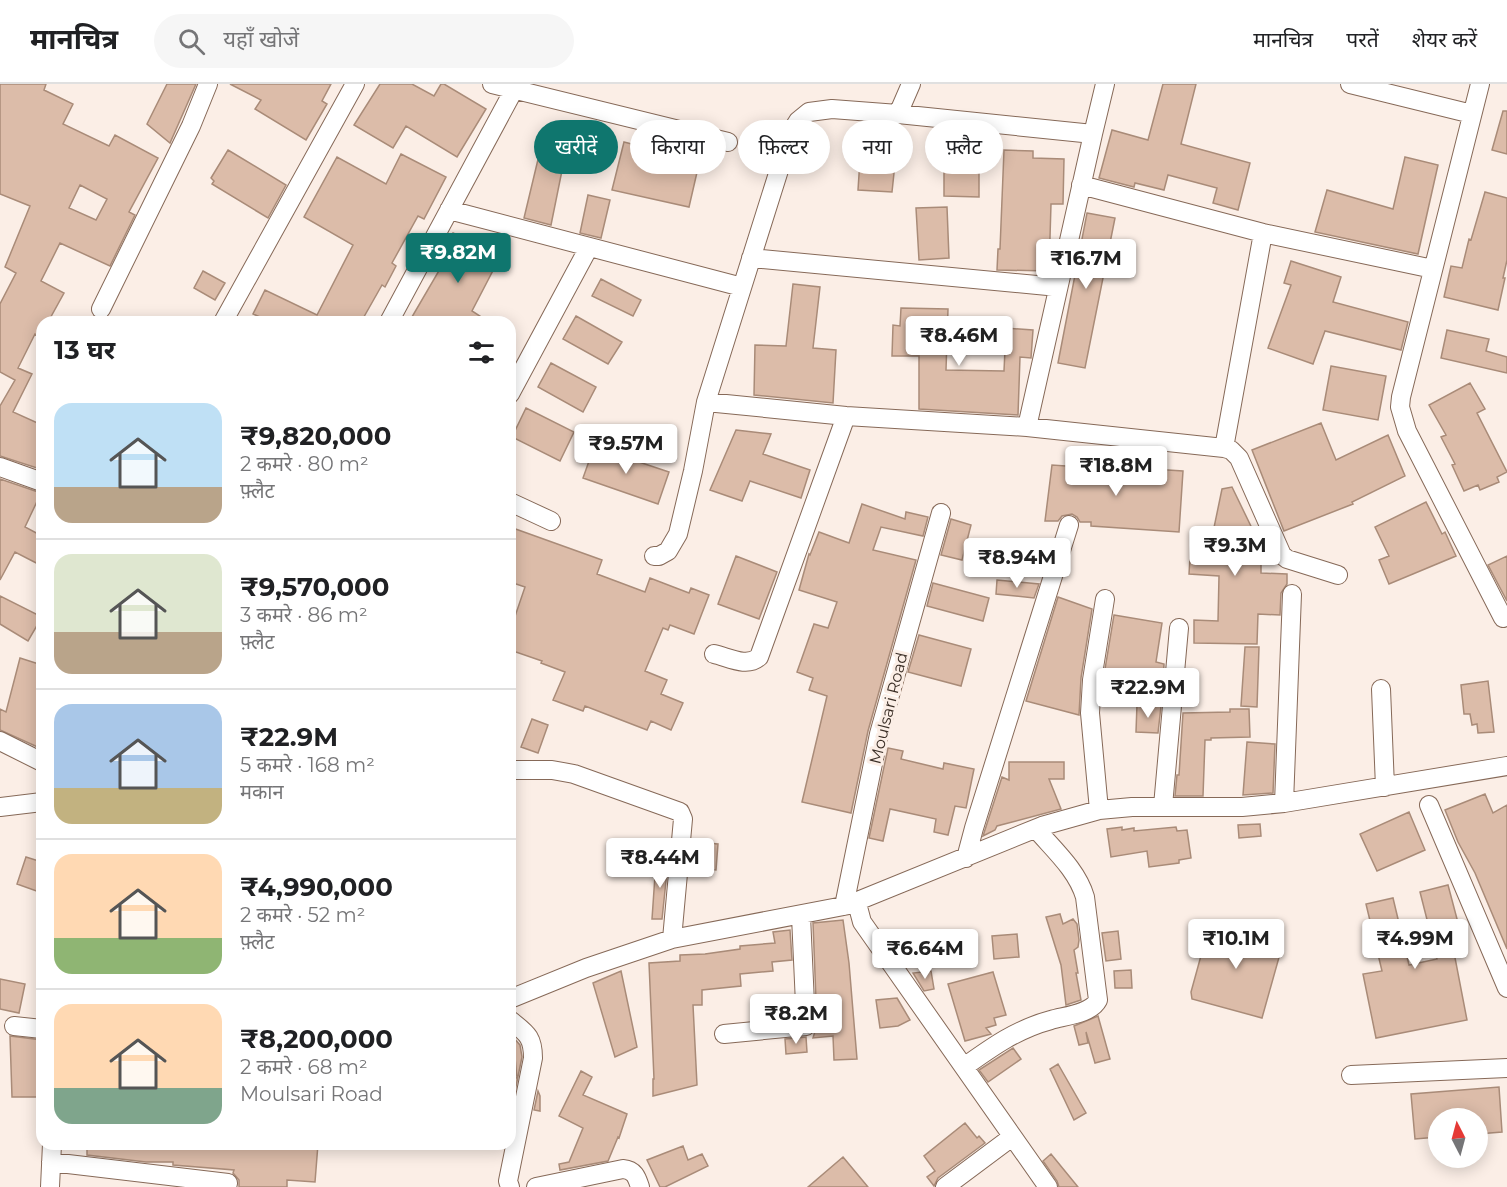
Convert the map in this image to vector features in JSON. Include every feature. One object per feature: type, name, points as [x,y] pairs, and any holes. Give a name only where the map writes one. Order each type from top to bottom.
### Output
[{"type":"street","points":[[101,309],[190,126],[207,84]]},
{"type":"street","points":[[226,316],[355,84]]},
{"type":"street","points":[[492,84],[515,87],[728,142]]},
{"type":"street","points":[[898,114],[911,84]]},
{"type":"street","points":[[1027,427],[1105,84]]},
{"type":"street","points":[[1350,84],[1472,114]]},
{"type":"street","points":[[1480,84],[1432,269],[1400,407],[1407,431],[1503,618]]},
{"type":"street","points":[[392,316],[515,87]]},
{"type":"street","points":[[654,556],[665,554],[678,534],[706,402],[791,132],[798,121],[809,112],[820,109],[898,114],[1093,134]]},
{"type":"street","points":[[1081,185],[1263,233],[1432,269]]},
{"type":"street","points":[[449,210],[742,286]]},
{"type":"street","points":[[1224,448],[1263,233]]},
{"type":"street","points":[[516,383],[590,247]]},
{"type":"street","points":[[751,258],[1058,287]]},
{"type":"street","points":[[706,402],[846,416],[1027,427],[1224,448],[1231,450],[1239,458],[1281,555],[1287,560],[1338,575]]},
{"type":"street","points":[[714,654],[746,663],[753,662],[759,657],[846,416]]},
{"type":"street","points":[[0,467],[36,480]]},
{"type":"street","points":[[516,505],[551,521]]},
{"type":"street","name":"Moulsari Road","points":[[851,904],[879,734],[940,513]]},
{"type":"street","points":[[966,858],[977,816],[1069,525]]},
{"type":"street","points":[[1284,803],[1292,594]]},
{"type":"street","points":[[1099,810],[1090,713],[1092,681],[1105,599]]},
{"type":"street","points":[[1163,806],[1179,628]]},
{"type":"street","points":[[1381,689],[1385,787]]},
{"type":"street","points":[[0,741],[36,759]]},
{"type":"street","points":[[516,997],[586,968],[672,939],[801,916],[851,904],[1057,821],[1099,810],[1163,806],[1242,807],[1284,803],[1507,766]]},
{"type":"street","points":[[516,770],[552,770],[574,774],[680,813],[683,819],[672,939]]},
{"type":"street","points":[[0,807],[36,803]]},
{"type":"street","points":[[1429,806],[1507,988]]},
{"type":"street","points":[[964,1067],[1017,1032],[1031,1025],[1080,1012],[1094,1006],[1098,1000],[1085,897],[1081,884],[1036,829]]},
{"type":"street","points":[[851,904],[1048,1187]]},
{"type":"street","points":[[724,1034],[805,1027],[807,1024],[801,916]]},
{"type":"street","points":[[516,1025],[532,1041],[533,1058],[516,1142]]},
{"type":"street","points":[[14,1026],[36,1028]]},
{"type":"street","points":[[1351,1075],[1507,1068]]},
{"type":"street","points":[[945,1187],[1012,1137]]},
{"type":"street","points":[[510,1187],[508,1181],[514,1150]]},
{"type":"street","points":[[50,1187],[52,1153],[228,1183],[227,1187]]},
{"type":"street","points":[[536,1187],[624,1169],[636,1176],[640,1187]]},
{"type":"building","points":[[0,84],[46,84],[44,90],[73,104],[63,124],[109,146],[115,135],[158,158],[129,212],[135,215],[110,266],[60,243],[41,281],[64,293],[51,316],[36,316],[36,335],[18,368],[32,374],[13,412],[36,422],[36,468],[0,456],[0,406],[15,380],[0,372],[0,304],[16,273],[5,267],[30,206],[0,194]],"holes":[[[80,185],[107,199],[96,220],[69,208]]]},
{"type":"building","points":[[167,84],[196,84],[170,143],[147,124]]},
{"type":"building","points":[[230,84],[331,84],[322,101],[327,104],[306,140],[255,109],[261,100]]},
{"type":"building","points":[[380,84],[412,84],[434,96],[441,84],[444,84],[486,109],[457,157],[406,126],[393,148],[354,125]]},
{"type":"building","points":[[1163,84],[1196,84],[1181,144],[1250,163],[1238,210],[1213,203],[1217,188],[1168,175],[1164,190],[1135,183],[1134,187],[1099,178],[1112,130],[1148,140]]},
{"type":"building","points":[[1503,111],[1507,111],[1507,154],[1492,150]]},
{"type":"building","points":[[624,142],[630,144],[630,174],[697,174],[689,207],[612,190],[616,174],[618,174]]},
{"type":"building","points":[[228,150],[286,185],[268,218],[212,184],[214,181],[211,178]]},
{"type":"building","points":[[1004,150],[1033,151],[1033,158],[1064,159],[1063,204],[1051,204],[1049,271],[997,270]]},
{"type":"building","points":[[401,154],[446,177],[424,219],[418,216],[392,263],[396,266],[385,287],[382,285],[364,316],[258,316],[253,314],[265,290],[317,315],[353,245],[304,217],[337,157],[386,184]]},
{"type":"building","points":[[1405,157],[1438,165],[1418,254],[1315,232],[1327,190],[1393,209]]},
{"type":"building","points":[[535,174],[561,174],[551,225],[524,218]]},
{"type":"building","points":[[859,174],[894,174],[892,192],[858,190]]},
{"type":"building","points":[[944,174],[979,174],[979,197],[944,196]]},
{"type":"building","points":[[1485,192],[1507,198],[1507,260],[1498,310],[1444,297],[1451,266],[1462,268]]},
{"type":"building","points":[[588,195],[610,200],[601,238],[580,233]]},
{"type":"building","points":[[947,207],[949,258],[919,260],[916,208]]},
{"type":"building","points":[[1087,213],[1115,218],[1085,368],[1058,363]]},
{"type":"building","points":[[453,233],[501,255],[472,311],[480,316],[413,316],[440,269],[437,267]]},
{"type":"building","points":[[1291,261],[1341,277],[1333,302],[1408,322],[1401,350],[1325,331],[1313,364],[1268,348],[1291,285],[1284,283]]},
{"type":"building","points":[[203,271],[225,283],[215,300],[194,288]]},
{"type":"building","points":[[601,279],[641,300],[633,316],[592,296]]},
{"type":"building","points":[[793,284],[820,287],[813,348],[836,350],[833,403],[754,395],[755,345],[786,346]]},
{"type":"building","points":[[901,308],[948,309],[946,370],[1004,371],[1006,328],[1033,330],[1031,358],[1020,357],[1018,415],[919,409],[919,356],[892,356],[893,325],[900,326]]},
{"type":"building","points":[[576,316],[622,342],[608,364],[563,339]]},
{"type":"building","points":[[1447,330],[1489,339],[1486,351],[1507,357],[1507,373],[1441,358]]},
{"type":"building","points":[[551,363],[596,387],[583,412],[538,387]]},
{"type":"building","points":[[1331,366],[1386,376],[1378,420],[1323,410]]},
{"type":"building","points":[[1470,383],[1485,409],[1477,413],[1507,472],[1497,477],[1499,482],[1480,490],[1478,485],[1464,491],[1452,465],[1455,464],[1441,437],[1446,435],[1429,405]]},
{"type":"building","points":[[526,408],[574,432],[560,461],[516,439],[516,429]]},
{"type":"building","points":[[1321,423],[1336,460],[1388,435],[1405,476],[1352,502],[1353,504],[1284,531],[1252,450]]},
{"type":"building","points":[[736,430],[771,434],[763,454],[810,470],[801,498],[750,481],[742,501],[710,490]]},
{"type":"building","points":[[594,447],[669,472],[658,504],[583,478]]},
{"type":"building","points":[[1096,461],[1122,462],[1122,472],[1152,474],[1152,469],[1183,471],[1179,532],[1091,526],[1091,522],[1080,522],[1072,514],[1062,516],[1058,521],[1045,521],[1052,465],[1095,468]]},
{"type":"building","points":[[0,479],[36,491],[36,504],[25,527],[36,533],[36,563],[15,552],[0,580]]},
{"type":"building","points":[[1232,487],[1261,547],[1261,573],[1287,574],[1287,584],[1281,593],[1280,615],[1258,614],[1257,644],[1194,643],[1194,620],[1218,621],[1219,576],[1189,574],[1191,541],[1211,542],[1222,489]]},
{"type":"building","points":[[1426,502],[1442,534],[1445,532],[1456,556],[1389,584],[1379,560],[1389,556],[1375,527]]},
{"type":"building","points":[[862,504],[905,519],[906,512],[928,517],[923,536],[881,527],[873,550],[916,560],[868,731],[851,813],[802,802],[827,696],[809,690],[813,678],[797,672],[814,624],[828,628],[837,602],[799,590],[809,554],[819,532],[849,543]]},
{"type":"building","points":[[951,519],[971,525],[962,560],[941,555]]},
{"type":"building","points":[[516,529],[602,560],[597,574],[645,592],[650,578],[689,593],[691,588],[709,595],[694,634],[670,625],[668,630],[663,628],[645,671],[667,680],[661,694],[683,703],[671,730],[651,721],[647,730],[585,706],[583,711],[553,700],[565,672],[516,652],[516,613],[525,587],[516,584]]},
{"type":"building","points":[[736,556],[777,572],[759,619],[718,604]]},
{"type":"building","points":[[1507,556],[1507,601],[1488,565]]},
{"type":"building","points":[[997,580],[1039,584],[1034,598],[996,594]]},
{"type":"building","points":[[933,583],[989,598],[983,621],[927,606]]},
{"type":"building","points":[[0,596],[36,614],[36,627],[28,641],[0,624]]},
{"type":"building","points":[[1058,597],[1092,609],[1081,678],[1079,715],[1026,701]]},
{"type":"building","points":[[1114,615],[1162,623],[1156,662],[1164,664],[1163,684],[1104,675]]},
{"type":"building","points":[[919,635],[971,649],[961,686],[908,672]]},
{"type":"building","points":[[1245,647],[1259,647],[1257,707],[1241,706]]},
{"type":"building","points":[[20,658],[36,663],[36,746],[0,730],[0,709],[6,712]]},
{"type":"building","points":[[1488,681],[1494,732],[1478,733],[1477,724],[1472,725],[1470,714],[1464,714],[1461,685]]},
{"type":"building","points":[[1137,704],[1161,706],[1158,733],[1136,732]]},
{"type":"building","points":[[1230,709],[1249,709],[1250,737],[1205,740],[1203,796],[1175,796],[1177,775],[1179,775],[1183,713],[1230,712]]},
{"type":"building","points":[[532,719],[548,725],[538,753],[521,747]]},
{"type":"building","points":[[1247,742],[1275,744],[1273,793],[1243,795]]},
{"type":"building","points":[[888,748],[903,751],[901,759],[943,769],[944,763],[974,769],[966,808],[955,806],[948,835],[934,832],[936,819],[890,809],[883,841],[869,838]]},
{"type":"building","points":[[1009,762],[1064,762],[1064,779],[1049,779],[1061,809],[997,826],[995,830],[983,836],[1002,777],[1009,780]]},
{"type":"building","points":[[1485,794],[1493,813],[1507,805],[1507,949],[1445,810]]},
{"type":"building","points":[[1409,812],[1425,850],[1377,871],[1360,834]]},
{"type":"building","points":[[1260,824],[1261,836],[1239,838],[1238,825]]},
{"type":"building","points":[[1122,827],[1122,830],[1134,828],[1134,831],[1176,827],[1177,831],[1187,830],[1191,858],[1179,860],[1179,863],[1149,867],[1147,851],[1111,857],[1107,829]]},
{"type":"building","points":[[692,842],[718,844],[716,870],[690,868]]},
{"type":"building","points":[[26,857],[36,860],[36,891],[17,884]]},
{"type":"building","points":[[656,861],[668,862],[662,919],[652,919]]},
{"type":"building","points":[[1448,885],[1461,934],[1451,937],[1467,1020],[1376,1038],[1363,974],[1382,971],[1366,904],[1393,898],[1409,965],[1437,959],[1420,892]]},
{"type":"building","points":[[1060,914],[1063,924],[1073,919],[1077,924],[1079,940],[1078,947],[1074,950],[1081,1000],[1066,1005],[1061,965],[1046,917]]},
{"type":"building","points":[[843,920],[857,1059],[834,1060],[833,1036],[813,1038],[817,1025],[813,923]]},
{"type":"building","points":[[1210,923],[1283,943],[1262,1018],[1192,999],[1191,992]]},
{"type":"building","points":[[790,930],[792,960],[772,962],[773,971],[740,974],[741,986],[702,990],[702,1005],[693,1005],[697,1085],[653,1096],[649,963],[680,961],[680,955],[705,954],[740,949],[740,946],[775,943],[773,932]]},
{"type":"building","points":[[1118,931],[1121,959],[1106,961],[1102,933]]},
{"type":"building","points":[[1017,934],[1019,957],[994,959],[992,936]]},
{"type":"building","points":[[1131,970],[1132,988],[1115,988],[1114,971]]},
{"type":"building","points":[[621,971],[637,1047],[615,1057],[593,983]]},
{"type":"building","points":[[931,971],[934,989],[924,991],[913,973]]},
{"type":"building","points":[[993,972],[1006,1015],[994,1018],[996,1025],[986,1028],[991,1034],[965,1041],[948,984]]},
{"type":"building","points":[[0,979],[25,984],[19,1013],[0,1009]]},
{"type":"building","points":[[897,998],[910,1020],[898,1026],[880,1028],[876,1000]]},
{"type":"building","points":[[1098,1016],[1110,1059],[1095,1063],[1086,1032],[1088,1043],[1079,1045],[1074,1026]]},
{"type":"building","points":[[10,1036],[36,1039],[36,1097],[12,1097]]},
{"type":"building","points":[[806,1037],[807,1052],[786,1054],[785,1039]]},
{"type":"building","points":[[516,1040],[520,1045],[522,1057],[516,1086]]},
{"type":"building","points":[[1013,1048],[1021,1059],[988,1082],[979,1070]]},
{"type":"building","points":[[1058,1064],[1086,1113],[1074,1120],[1050,1069]]},
{"type":"building","points":[[581,1071],[592,1077],[583,1095],[627,1114],[608,1161],[560,1170],[559,1164],[569,1162],[583,1128],[559,1116]]},
{"type":"building","points":[[1499,1087],[1502,1132],[1488,1133],[1488,1108],[1428,1108],[1428,1138],[1415,1139],[1411,1094]]},
{"type":"building","points":[[538,1091],[540,1096],[540,1111],[534,1110]]},
{"type":"building","points":[[965,1123],[977,1138],[979,1136],[985,1143],[938,1178],[934,1186],[927,1177],[935,1171],[924,1156]]},
{"type":"building","points":[[683,1146],[688,1160],[702,1154],[708,1166],[665,1187],[660,1187],[647,1160]]},
{"type":"building","points":[[87,1150],[318,1150],[315,1182],[287,1180],[287,1187],[239,1187],[239,1180],[233,1173],[234,1170],[87,1155]]},
{"type":"building","points":[[1051,1154],[1078,1187],[1059,1187],[1043,1161]]},
{"type":"building","points":[[843,1157],[868,1187],[808,1187]]}]
